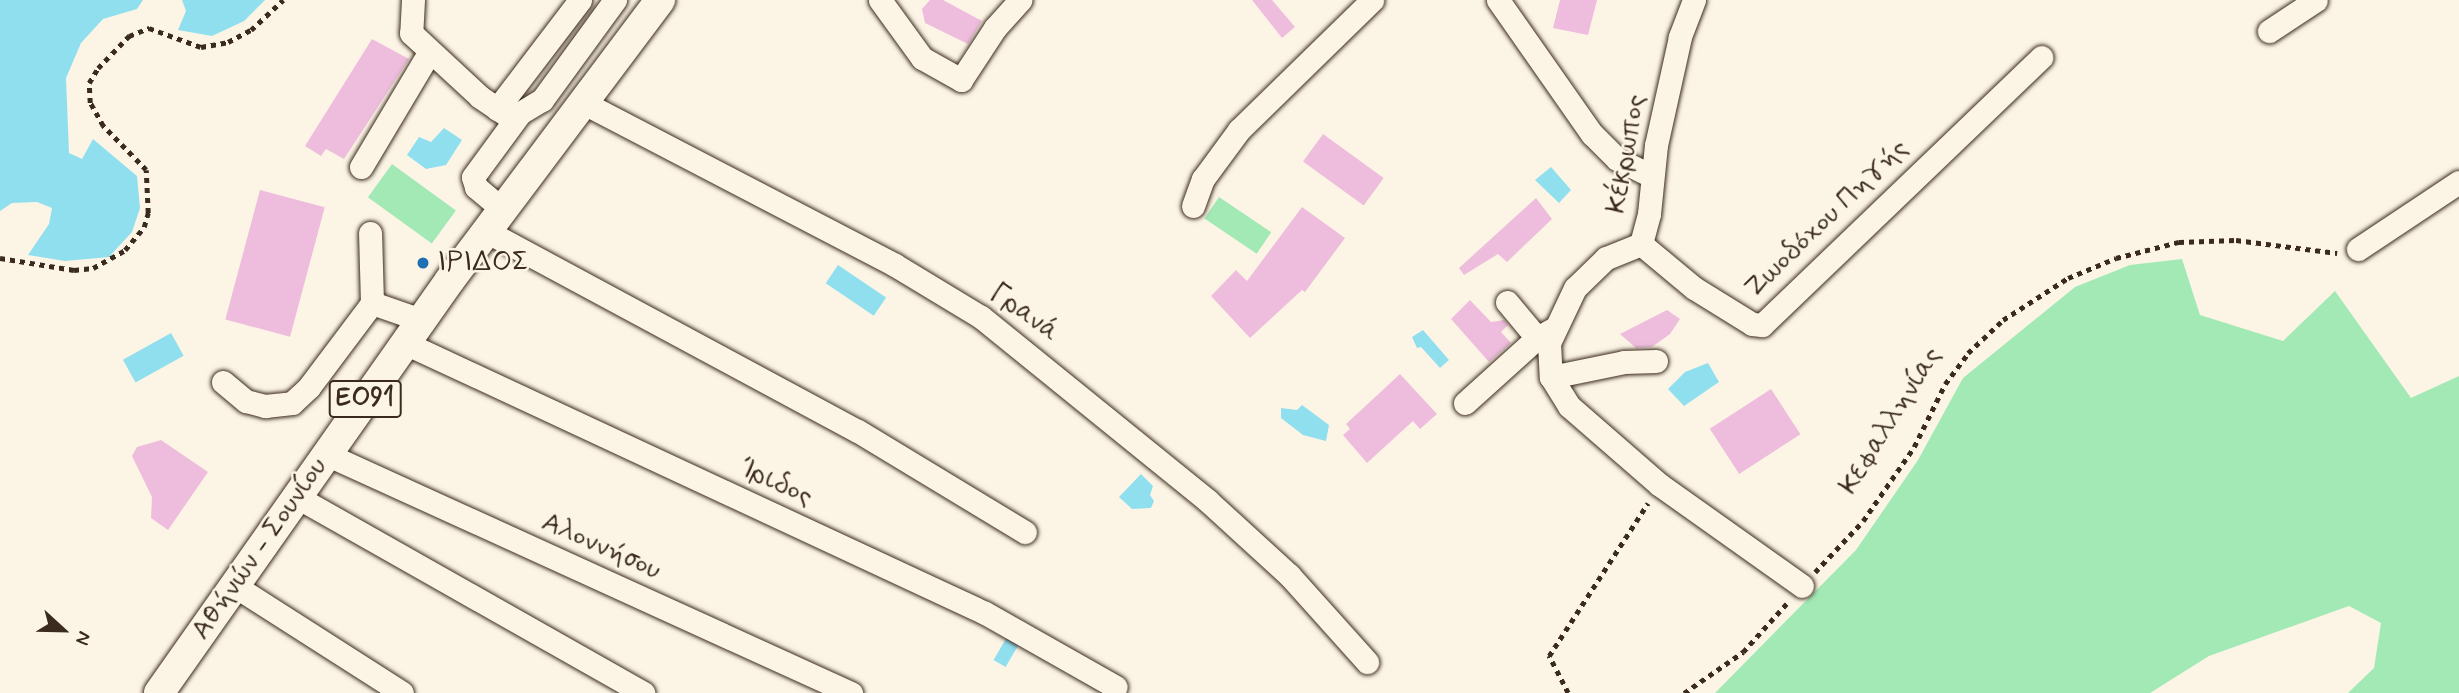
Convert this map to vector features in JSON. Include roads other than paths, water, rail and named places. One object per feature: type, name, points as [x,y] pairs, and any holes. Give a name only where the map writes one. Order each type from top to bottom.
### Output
[{"type":"main road","name":"Αθήνών - Σουνίου","points":[[162,692],[413,331],[660,0]]},
{"type":"street","points":[[413,0],[411,33],[429,53],[505,115]]},
{"type":"street","points":[[580,0],[505,115],[472,177],[494,220],[858,431],[1025,532]]},
{"type":"street","points":[[505,115],[542,100],[615,0]]},
{"type":"street","points":[[880,0],[922,58],[961,80],[995,28],[1020,0]]},
{"type":"street","points":[[1193,206],[1199,186],[1239,130],[1372,0]]},
{"type":"street","points":[[1498,0],[1592,134],[1617,159],[1652,176]]},
{"type":"street","name":"Κέκρωπος","points":[[1694,0],[1680,37],[1652,176],[1649,214],[1640,244],[1606,258],[1575,288],[1546,333],[1551,377],[1569,406],[1660,485],[1801,586]]},
{"type":"street","points":[[2269,32],[2316,0]]},
{"type":"street","points":[[361,167],[429,53]]},
{"type":"street","name":"Ζωοδόχου Πηγής","points":[[1640,244],[1695,288],[1752,324],[1762,325],[2041,57]]},
{"type":"street","name":"Γρανά","points":[[582,102],[895,265],[981,317],[1208,501],[1289,575],[1367,662]]},
{"type":"street","points":[[2358,249],[2459,182]]},
{"type":"street","points":[[223,382],[256,405],[292,403],[309,387],[372,303],[370,233]]},
{"type":"street","points":[[1465,404],[1546,333],[1507,302]]},
{"type":"street","name":"Ίριδος","points":[[372,303],[413,331],[985,613],[1116,687]]},
{"type":"street","points":[[1551,377],[1624,362],[1656,361]]},
{"type":"street","name":"Αλοννήσου","points":[[326,454],[852,693]]},
{"type":"street","points":[[297,497],[643,693]]},
{"type":"street","points":[[235,586],[402,693]]},
{"type":"water","points":[[0,0],[143,0],[137,9],[103,19],[81,43],[66,78],[69,153],[82,159],[93,139],[137,176],[140,208],[132,232],[109,257],[65,261],[28,255],[49,224],[52,208],[37,202],[12,203],[0,211]]},
{"type":"water","points":[[182,0],[265,0],[244,21],[212,36],[178,30],[186,11]]},
{"type":"water","points":[[444,128],[462,140],[446,165],[426,169],[407,155],[419,137],[431,142]]},
{"type":"water","points":[[1551,167],[1571,190],[1559,203],[1535,180]]},
{"type":"water","points":[[838,265],[886,297],[874,316],[826,283]]},
{"type":"water","points":[[1423,330],[1449,360],[1440,368],[1421,347],[1417,348],[1412,337]]},
{"type":"water","points":[[171,333],[184,356],[136,382],[123,360]]},
{"type":"water","points":[[1708,363],[1719,382],[1684,406],[1668,389],[1685,372]]},
{"type":"water","points":[[1302,405],[1329,425],[1326,441],[1303,435],[1281,418],[1281,408],[1297,410]]},
{"type":"water","points":[[1141,474],[1153,486],[1150,495],[1154,501],[1151,508],[1132,509],[1119,497]]},
{"type":"water","points":[[1008,635],[1020,642],[1006,667],[994,660]]},
{"type":"place","name":"ΙΡΙΔΟΣ","points":[[423,263]]}]
